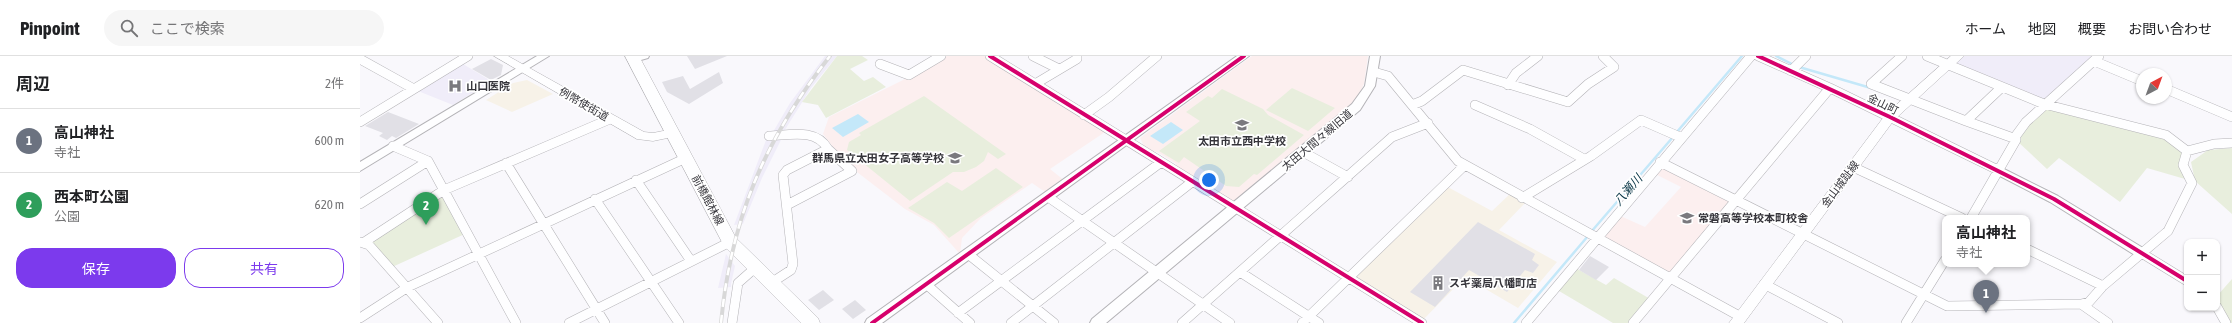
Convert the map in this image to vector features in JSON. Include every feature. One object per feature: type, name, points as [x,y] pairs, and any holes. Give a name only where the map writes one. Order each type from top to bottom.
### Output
[{"type":"main road","name":"例幣使街道","points":[[500,56],[610,119],[645,137],[673,133]]},
{"type":"main road","name":"前橋館林線","points":[[637,57],[673,133],[730,242],[812,323]]},
{"type":"main road","name":"金山城趾線","points":[[1738,320],[1890,117],[1953,60]]},
{"type":"street","points":[[362,119],[468,56]]},
{"type":"street","points":[[360,167],[544,56]]},
{"type":"street","points":[[880,64],[909,75],[941,56]]},
{"type":"street","points":[[990,56],[1280,238],[1422,323]]},
{"type":"street","points":[[1033,56],[1059,69]]},
{"type":"street","points":[[1035,84],[1076,59],[1077,56]]},
{"type":"street","points":[[1084,115],[1109,97],[1157,56]]},
{"type":"street","points":[[872,323],[1244,56]]},
{"type":"street","name":"太田大間々線旧道","points":[[1097,323],[1156,272],[1303,152],[1361,102],[1370,86],[1374,72],[1375,56]]},
{"type":"street","points":[[1508,84],[1516,73],[1538,56]]},
{"type":"street","points":[[1412,105],[1422,101],[1462,70],[1568,102],[1588,84],[1614,67],[1603,56]]},
{"type":"street","points":[[1526,323],[1660,162],[1676,135],[1751,56]]},
{"type":"street","points":[[1795,67],[1806,56]]},
{"type":"street","points":[[1902,56],[1871,84],[2016,139]]},
{"type":"street","points":[[1927,56],[1953,60],[2002,87],[2044,104],[2166,135],[2187,151]]},
{"type":"street","name":"金山町","points":[[1762,57],[1795,67],[1830,88],[2000,171]]},
{"type":"street","points":[[1973,215],[2000,171],[2026,122],[2044,104],[2097,58],[2136,78]]},
{"type":"street","points":[[360,59],[414,89]]},
{"type":"street","points":[[1374,72],[1388,76],[1458,161],[1522,198],[1670,278],[1738,320]]},
{"type":"street","points":[[1966,121],[2002,87]]},
{"type":"street","points":[[1633,323],[1830,88]]},
{"type":"street","points":[[2172,92],[2232,117]]},
{"type":"street","points":[[1475,105],[1536,133],[1584,160]]},
{"type":"street","points":[[361,242],[444,190],[610,119]]},
{"type":"street","points":[[1522,198],[1584,160],[1641,120],[1676,135]]},
{"type":"street","points":[[1182,323],[1280,238],[1392,137],[1428,124]]},
{"type":"street","points":[[768,136],[816,136],[827,145],[828,149],[852,171],[787,205]]},
{"type":"street","points":[[2187,151],[2214,144],[2232,143]]},
{"type":"street","points":[[394,146],[419,156],[428,162],[516,323]]},
{"type":"street","points":[[771,283],[791,270],[793,264],[783,175],[785,172],[828,149]]},
{"type":"street","points":[[1660,162],[1948,306],[2081,304],[2089,302],[2104,286],[2168,231],[2188,195],[2192,183],[2183,165],[2187,151]]},
{"type":"street","points":[[1303,152],[1348,177]]},
{"type":"street","points":[[360,318],[408,286],[686,158]]},
{"type":"street","points":[[360,204],[428,162]]},
{"type":"street","points":[[506,163],[605,323]]},
{"type":"street","points":[[958,313],[1160,163]]},
{"type":"street","points":[[1305,320],[1465,165]]},
{"type":"street","points":[[1853,167],[1956,215]]},
{"type":"street","points":[[2000,171],[2054,199],[2184,279]]},
{"type":"street","points":[[636,180],[691,261]]},
{"type":"street","points":[[1011,323],[1113,242],[1192,182]]},
{"type":"street","points":[[1048,197],[1230,323]]},
{"type":"street","points":[[595,200],[679,323]]},
{"type":"street","points":[[361,242],[368,245],[408,286],[438,323]]},
{"type":"street","points":[[569,323],[730,242]]},
{"type":"street","points":[[2030,250],[2104,286]]},
{"type":"street","points":[[968,254],[1054,323]]},
{"type":"street","points":[[1906,323],[1942,265]]},
{"type":"street","points":[[732,323],[738,283],[755,268]]},
{"type":"street","points":[[1240,272],[1305,320],[1319,323]]},
{"type":"street","points":[[926,284],[970,323]]},
{"type":"street","points":[[1764,284],[1838,323]]},
{"type":"street","points":[[2081,304],[2108,323]]},
{"type":"street","points":[[2219,311],[2226,323]]},
{"type":"shaded area","points":[[825,56],[837,56],[811,88],[783,133],[773,132],[790,103]]},
{"type":"shaded area","name":"群馬県立太田女子高等学校","points":[[945,56],[987,56],[1105,132],[1050,169],[1065,181],[1048,194],[1032,183],[981,218],[962,238],[960,254],[934,225],[905,209],[857,172],[833,147],[823,134],[829,117],[907,78]]},
{"type":"shaded area","name":"太田市立西中学校","points":[[1252,56],[1368,56],[1364,84],[1356,100],[1235,201],[1232,201],[1180,170],[1175,163],[1157,152],[1145,148],[1140,138]]},
{"type":"shaded area","points":[[1958,56],[2097,56],[2044,104],[1948,65]]},
{"type":"shaded area","name":"山口医院","points":[[463,64],[491,81],[453,105],[418,91]]},
{"type":"shaded area","points":[[527,80],[553,94],[512,112],[486,100],[513,83]]},
{"type":"shaded area","points":[[782,138],[762,178],[743,224],[734,225],[766,140]]},
{"type":"shaded area","name":"常磐高等学校本町校舎","points":[[1660,162],[1736,200],[1671,278],[1596,238],[1616,214],[1645,227],[1681,187],[1651,172]]},
{"type":"shaded area","points":[[1444,185],[1492,211],[1512,192],[1527,201],[1499,230],[1557,262],[1518,308],[1465,277],[1421,322],[1347,279]]},
{"type":"shaded area","points":[[726,254],[735,266],[731,287],[718,288]]},
{"type":"green space","points":[[837,56],[862,56],[868,60],[850,69],[864,81],[873,77],[886,87],[826,118],[818,105],[802,102]]},
{"type":"green space","points":[[1292,88],[1335,108],[1308,131],[1266,110]]},
{"type":"green space","points":[[1222,89],[1263,109],[1268,115],[1304,135],[1257,175],[1254,174],[1239,187],[1226,186],[1184,157],[1179,163],[1159,151],[1200,121],[1186,112],[1208,96],[1212,98]]},
{"type":"green space","points":[[924,96],[1006,154],[998,159],[988,152],[984,161],[976,167],[964,172],[953,172],[910,201],[847,150],[849,142],[861,135],[859,133]]},
{"type":"green space","points":[[2044,104],[2153,131],[2187,151],[2183,165],[2185,179],[2147,168],[2120,202],[2059,158],[2047,169],[2016,140]]},
{"type":"green space","points":[[2232,148],[2232,214],[2195,181],[2191,162],[2208,150]]},
{"type":"green space","points":[[996,168],[1023,187],[949,238],[934,223],[908,208],[947,182],[962,191]]},
{"type":"green space","points":[[444,190],[467,233],[390,268],[363,243]]},
{"type":"green space","points":[[1572,266],[1606,285],[1614,278],[1652,300],[1633,323],[1613,323],[1554,288]]},
{"type":"green space","points":[[2232,279],[2232,323],[2223,323],[2218,311],[2220,311],[2220,293]]},
{"type":"water","points":[[858,114],[869,122],[843,137],[832,128]]},
{"type":"water","points":[[1171,122],[1183,130],[1163,144],[1150,136]]},
{"type":"building","points":[[687,56],[727,56],[695,69]]},
{"type":"building","points":[[491,59],[503,65],[501,75],[491,80],[472,69]]},
{"type":"building","points":[[719,72],[723,83],[689,104],[667,92],[662,82],[683,76],[690,89]]},
{"type":"building","points":[[388,112],[419,124],[396,138],[392,136],[387,140],[379,136],[383,133],[365,126]]},
{"type":"building","points":[[1478,222],[1535,254],[1532,260],[1539,265],[1533,273],[1525,270],[1507,292],[1469,270],[1435,307],[1410,292]]},
{"type":"building","points":[[1590,256],[1609,267],[1596,280],[1579,270]]},
{"type":"building","points":[[823,290],[834,300],[819,310],[808,300]]},
{"type":"building","points":[[855,300],[866,310],[853,319],[842,309]]},
{"type":"waterway","name":"八瀬川","points":[[1676,133],[1742,56]]},
{"type":"waterway","points":[[1776,56],[1794,65]]},
{"type":"waterway","points":[[1799,67],[1871,88]]},
{"type":"waterway","name":"八瀬川","points":[[1591,232],[1673,137]]},
{"type":"waterway","name":"八瀬川","points":[[1514,323],[1588,236]]},
{"type":"railway","points":[[721,323],[733,249],[743,214],[755,181],[787,118],[807,87],[830,56]]},
{"type":"cycle path","points":[[990,56],[1280,237],[1422,323]]},
{"type":"cycle path","points":[[872,323],[1244,56]]},
{"type":"cycle path","points":[[1758,56],[1890,117],[2054,199],[2184,279]]},
{"type":"place","name":"山口医院","points":[[455,86]]},
{"type":"place","name":"太田市立西中学校","points":[[1242,125]]},
{"type":"place","name":"群馬県立太田女子高等学校","points":[[955,158]]},
{"type":"place","name":"常磐高等学校本町校舎","points":[[1687,218]]},
{"type":"place","name":"西本町公園","points":[[426,225]]},
{"type":"place","name":"スギ薬局八幡町店","points":[[1438,283]]},
{"type":"place","name":"高山神社","points":[[1986,313]]}]
